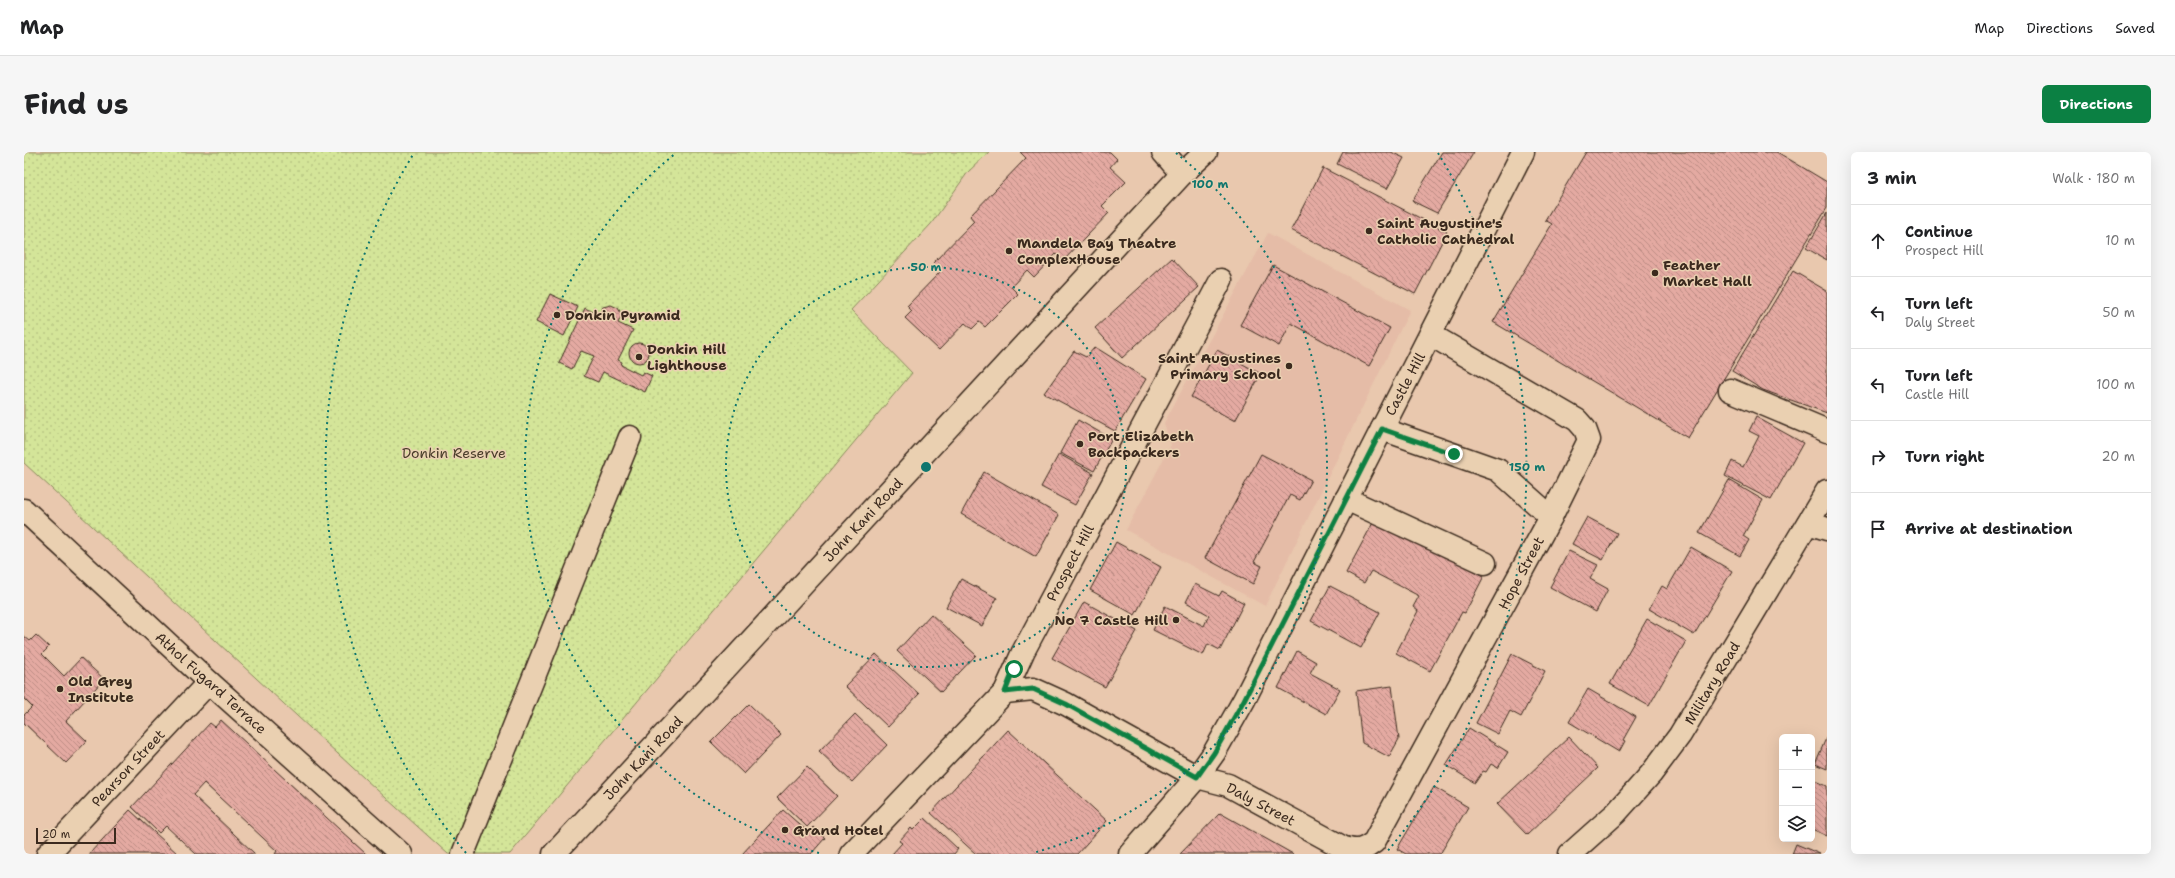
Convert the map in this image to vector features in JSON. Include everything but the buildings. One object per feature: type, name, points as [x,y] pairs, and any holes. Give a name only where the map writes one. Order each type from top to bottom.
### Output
[{"type":"street","points":[[1164,152],[1182,174]]},
{"type":"street","name":"John Kani Road","points":[[554,854],[1182,174],[1206,152]]},
{"type":"street","name":"Castle Hill","points":[[1130,854],[1197,777],[1214,753],[1244,700],[1431,335],[1522,152]]},
{"type":"street","name":"Prospect Hill","points":[[852,854],[1005,692],[1027,645],[1221,280]]},
{"type":"street","name":"Hope Street","points":[[1342,847],[1355,851],[1365,850],[1380,834],[1551,517],[1589,440],[1585,429],[1577,420],[1431,335]]},
{"type":"street","points":[[1730,390],[1827,431]]},
{"type":"street","points":[[1382,429],[1498,470],[1551,517]]},
{"type":"street","points":[[464,854],[630,437]]},
{"type":"street","name":"Military Road","points":[[1570,854],[1616,813],[1652,774],[1680,735],[1818,526],[1827,491]]},
{"type":"street","points":[[1346,499],[1485,563]]},
{"type":"street","name":"Athol Fugard Terrace","points":[[24,510],[209,682],[401,854]]},
{"type":"street","name":"Pearson Street","points":[[48,854],[209,682]]},
{"type":"street","name":"Daly Street","points":[[1005,692],[1033,689],[1059,701],[1197,777],[1228,784],[1342,847]]},
{"type":"shaded area","name":"Saint Augustines Primary School","points":[[1268,233],[1410,310],[1265,606],[1126,530],[1171,445],[1164,423]]},
{"type":"green space","name":"Donkin Reserve","points":[[24,152],[989,152],[968,172],[931,224],[851,310],[912,373],[510,854],[448,854],[24,463]]},
{"type":"place","name":"Saint Augustine's Catholic Cathedral","points":[[1369,231]]},
{"type":"place","name":"Mandela Bay Theatre ComplexHouse","points":[[1009,251]]},
{"type":"place","name":"Feather Market Hall","points":[[1655,273]]},
{"type":"place","name":"Donkin Pyramid","points":[[557,315]]},
{"type":"place","name":"Donkin Hill Lighthouse","points":[[639,357]]},
{"type":"place","name":"Saint Augustines Primary School","points":[[1289,366]]},
{"type":"place","name":"Port Elizabeth Backpackers","points":[[1080,444]]},
{"type":"place","name":"No 7 Castle Hill","points":[[1176,620]]},
{"type":"place","name":"Old Grey Institute","points":[[60,689]]},
{"type":"place","name":"Grand Hotel","points":[[785,830]]},
{"type":"route","points":[[1014,669],[1005,692],[1033,689],[1066,704],[1197,777],[1214,753],[1244,700],[1382,429],[1454,454]]}]
